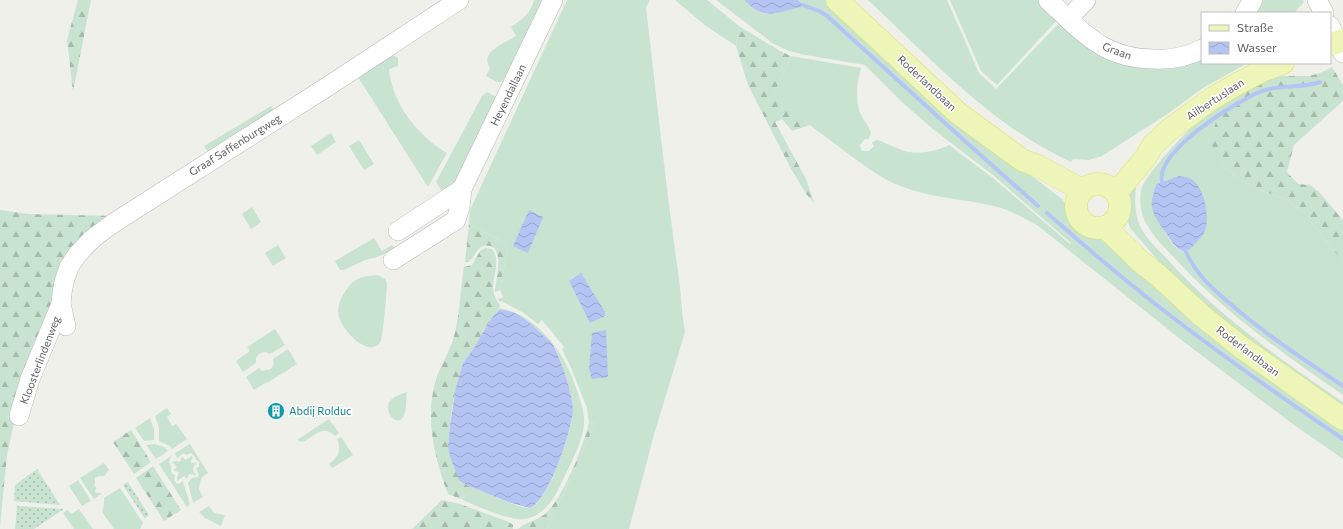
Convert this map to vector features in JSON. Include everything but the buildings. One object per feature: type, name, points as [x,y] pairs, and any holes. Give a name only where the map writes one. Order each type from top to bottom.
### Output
[{"type":"main road","name":"Roderlandbaan","points":[[837,0],[958,113],[1022,160],[1034,174],[1079,196]]},
{"type":"main road","name":"Ailbertuslaan","points":[[1112,189],[1146,157],[1153,145],[1170,129],[1213,98],[1250,77],[1281,64]]},
{"type":"main road","points":[[1101,184],[1112,189],[1119,199],[1120,205],[1119,212],[1111,222],[1097,228],[1090,227],[1083,223],[1075,210],[1079,196],[1087,186],[1101,184]]},
{"type":"main road","name":"Roderlandbaan","points":[[1111,222],[1140,261],[1159,276],[1201,315],[1241,347],[1343,419]]},
{"type":"street","name":"Graaf Saffenburgweg","points":[[66,326],[61,304],[64,282],[69,267],[77,255],[92,239],[112,224],[333,83],[459,0]]},
{"type":"street","name":"Heyendallaan","points":[[394,260],[456,220],[460,207],[462,189],[553,0]]},
{"type":"street","name":"Graan","points":[[1048,0],[1082,33],[1095,42],[1123,56],[1143,59],[1167,59],[1180,57],[1201,49]]},
{"type":"street","points":[[1068,19],[1086,0]]},
{"type":"street","points":[[1246,12],[1253,0]]},
{"type":"street","points":[[398,231],[462,189]]},
{"type":"street","name":"Kloosterlindenweg","points":[[19,416],[30,379],[61,304]]},
{"type":"green space","points":[[78,0],[91,0],[73,92],[67,40]]},
{"type":"green space","points":[[534,0],[550,0],[506,77],[501,82],[497,82],[486,76],[490,68],[488,57],[490,53],[500,45],[516,36],[511,27],[528,13]]},
{"type":"green space","points":[[567,0],[650,0],[646,7],[685,332],[654,435],[629,529],[547,529],[595,424],[589,423],[587,408],[562,349],[564,347],[542,320],[538,324],[522,312],[501,301],[500,302],[498,299],[503,297],[500,290],[508,245],[469,223],[470,210]]},
{"type":"green space","points":[[675,0],[707,0],[739,26],[736,46],[706,26]]},
{"type":"green space","points":[[716,0],[744,0],[759,12],[764,14],[775,14],[791,8],[800,2],[798,0],[831,0],[971,130],[1062,199],[1066,205],[1069,217],[1079,230],[1089,234],[1104,236],[1343,427],[1343,459],[1294,425],[1184,342],[1037,225],[1001,208],[940,197],[903,187],[880,176],[860,162],[773,96],[791,56],[861,68],[857,102],[860,113],[871,133],[868,140],[866,138],[860,145],[863,151],[869,151],[874,146],[872,143],[877,140],[914,153],[929,152],[949,145],[993,178],[1070,244],[1071,243],[994,176],[933,129],[903,103],[865,65],[789,51],[774,44]]},
{"type":"green space","points":[[868,0],[947,0],[979,73],[996,89],[1062,20],[1097,49],[1201,54],[1201,64],[1246,64],[1203,88],[1166,115],[1102,156],[1088,160],[1073,159],[1071,162],[1042,147],[1015,130],[964,90]]},
{"type":"green space","points":[[950,0],[1040,0],[1059,18],[997,85],[981,71]]},
{"type":"green space","points":[[1258,0],[1303,0],[1304,2],[1295,12],[1251,12]]},
{"type":"green space","points":[[739,26],[791,56],[773,96],[810,125],[792,131],[782,119],[775,122],[806,179],[814,202],[806,194],[790,167],[748,85],[736,46]]},
{"type":"green space","points":[[392,55],[398,57],[398,66],[389,69],[391,82],[401,106],[408,118],[426,138],[447,153],[428,187],[356,74]]},
{"type":"green space","points":[[1332,67],[1343,85],[1343,101],[1294,145],[1287,172],[1298,184],[1310,185],[1319,192],[1343,220],[1343,260],[1333,250],[1303,212],[1286,199],[1265,192],[1239,179],[1219,163],[1213,153],[1212,139],[1217,116],[1229,100],[1268,80],[1280,76],[1309,76],[1320,73]]},
{"type":"green space","points":[[487,92],[500,99],[455,190],[445,196],[436,182],[482,96]]},
{"type":"green space","points":[[1229,100],[1219,163],[1239,179],[1265,192],[1286,199],[1303,212],[1333,250],[1343,260],[1343,395],[1258,334],[1198,283],[1162,245],[1150,230],[1143,217],[1140,204],[1141,190],[1144,183],[1159,162],[1197,122]],"holes":[[[1179,176],[1202,193],[1207,214],[1202,236],[1186,252],[1175,246],[1167,236],[1153,192],[1158,184]]]},
{"type":"green space","points":[[271,106],[275,111],[211,156],[204,146]]},
{"type":"green space","points":[[331,133],[336,142],[317,155],[311,146]]},
{"type":"green space","points":[[359,140],[374,164],[364,170],[349,146]]},
{"type":"green space","points":[[1136,186],[1135,202],[1137,218],[1146,237],[1153,245],[1208,300],[1229,318],[1297,370],[1343,402],[1343,412],[1278,366],[1169,273],[1130,228],[1127,218],[1128,205],[1126,196]]},
{"type":"green space","points":[[252,207],[261,222],[251,229],[242,214]]},
{"type":"green space","points":[[0,210],[28,214],[116,216],[67,265],[16,414],[7,455],[0,526]]},
{"type":"green space","points":[[469,223],[508,245],[500,290],[495,292],[498,259],[495,249],[487,245],[481,247],[472,259],[465,262]]},
{"type":"green space","points":[[374,238],[382,251],[392,245],[395,249],[377,257],[365,260],[344,270],[340,270],[335,261]]},
{"type":"green space","points":[[278,245],[286,258],[273,266],[265,253]]},
{"type":"green space","points":[[485,248],[492,249],[495,255],[496,269],[493,290],[495,298],[500,305],[498,312],[483,331],[477,344],[464,362],[454,396],[449,437],[450,456],[464,484],[474,488],[471,493],[461,499],[448,494],[439,467],[431,425],[432,397],[437,377],[453,340],[459,313],[464,267],[472,265],[480,251]]},
{"type":"green space","points":[[378,275],[385,279],[387,283],[382,333],[380,343],[374,347],[368,347],[354,339],[348,332],[339,318],[338,309],[342,296],[351,284],[363,277]]},
{"type":"green space","points":[[500,308],[514,312],[532,323],[542,331],[550,340],[558,350],[570,371],[584,416],[582,437],[573,460],[553,499],[538,514],[524,519],[502,516],[461,499],[471,493],[474,488],[512,504],[526,508],[531,508],[538,503],[552,479],[564,447],[572,418],[573,403],[564,370],[553,344],[523,318],[512,312],[499,310]]},
{"type":"green space","points":[[275,329],[285,345],[270,354],[264,352],[260,353],[256,358],[256,363],[243,372],[236,361],[250,351],[247,347]]},
{"type":"green space","points":[[288,349],[297,364],[254,390],[246,377],[259,368],[262,371],[271,369],[274,364],[273,359]]},
{"type":"green space","points":[[407,392],[406,408],[403,417],[400,420],[394,419],[389,413],[388,405],[396,396]]},
{"type":"green space","points":[[167,408],[171,414],[167,417],[172,426],[176,424],[187,439],[172,449],[170,446],[159,441],[159,428],[155,416]]},
{"type":"green space","points":[[150,418],[154,429],[154,440],[144,441],[135,428]]},
{"type":"green space","points":[[329,419],[339,433],[335,436],[330,432],[322,431],[302,442],[297,440]]},
{"type":"green space","points":[[589,423],[595,424],[547,529],[518,529],[545,514],[552,507],[572,472]]},
{"type":"green space","points":[[131,430],[151,462],[134,474],[113,442]]},
{"type":"green space","points":[[341,437],[353,455],[332,468],[329,464],[337,456],[339,447],[337,439]]},
{"type":"green space","points":[[155,444],[164,447],[168,451],[156,459],[146,445]]},
{"type":"green space","points":[[190,444],[208,473],[201,478],[199,489],[203,497],[193,503],[188,483],[192,478],[198,477],[199,475],[196,468],[199,467],[199,462],[191,453],[186,455],[184,453],[177,458],[175,453]]},
{"type":"green space","points":[[171,456],[169,462],[172,474],[175,475],[174,480],[177,484],[183,481],[190,505],[187,507],[159,464]]},
{"type":"green space","points":[[192,456],[193,458],[191,463],[196,462],[196,464],[192,469],[194,468],[193,471],[196,475],[189,474],[187,479],[184,476],[177,481],[179,472],[174,471],[177,467],[172,462],[180,462],[181,458],[183,457],[185,460]]},
{"type":"green space","points":[[104,463],[109,470],[104,476],[98,476],[95,478],[95,492],[102,493],[94,499],[80,478]]},
{"type":"green space","points":[[153,466],[181,510],[164,521],[136,478]]},
{"type":"green space","points":[[37,469],[60,505],[14,501],[15,485]]},
{"type":"green space","points":[[78,480],[91,501],[82,506],[69,486]]},
{"type":"green space","points":[[128,482],[149,515],[145,519],[123,485]]},
{"type":"green space","points":[[120,488],[143,523],[140,529],[114,529],[102,512],[104,498]]},
{"type":"green space","points":[[442,500],[460,504],[509,522],[513,525],[513,529],[412,529]]},
{"type":"green space","points":[[17,506],[64,509],[34,529],[15,529]]},
{"type":"green space","points":[[209,506],[214,513],[225,515],[221,526],[205,518],[199,512]]},
{"type":"green space","points":[[79,509],[93,529],[74,529],[63,513],[68,510],[71,514]]},
{"type":"water","points":[[744,0],[798,0],[803,5],[801,7],[782,12],[768,14],[758,11]]},
{"type":"water","points":[[1179,176],[1186,177],[1196,183],[1202,193],[1207,211],[1205,232],[1198,242],[1186,252],[1179,249],[1172,242],[1157,220],[1152,206],[1155,186]]},
{"type":"water","points":[[529,210],[543,217],[528,253],[513,246]]},
{"type":"water","points":[[581,273],[605,312],[605,316],[590,323],[569,281]]},
{"type":"water","points":[[499,310],[512,312],[523,318],[550,341],[564,370],[573,404],[569,432],[552,479],[537,503],[530,508],[508,502],[464,484],[459,480],[450,457],[448,446],[456,387],[463,363],[476,345],[491,319]]},
{"type":"water","points":[[606,330],[608,377],[592,379],[589,369],[592,333]]},
{"type":"waterway","points":[[803,5],[826,15],[1038,206]]},
{"type":"waterway","points":[[1162,182],[1163,170],[1171,156],[1184,142],[1235,105],[1269,89],[1320,82]]},
{"type":"waterway","points":[[1047,213],[1107,265],[1168,314],[1242,369],[1343,439]]},
{"type":"waterway","points":[[1186,252],[1195,268],[1227,301],[1247,318],[1301,358],[1343,386]]},
{"type":"place","name":"Abdij Rolduc","points":[[276,411]]}]
